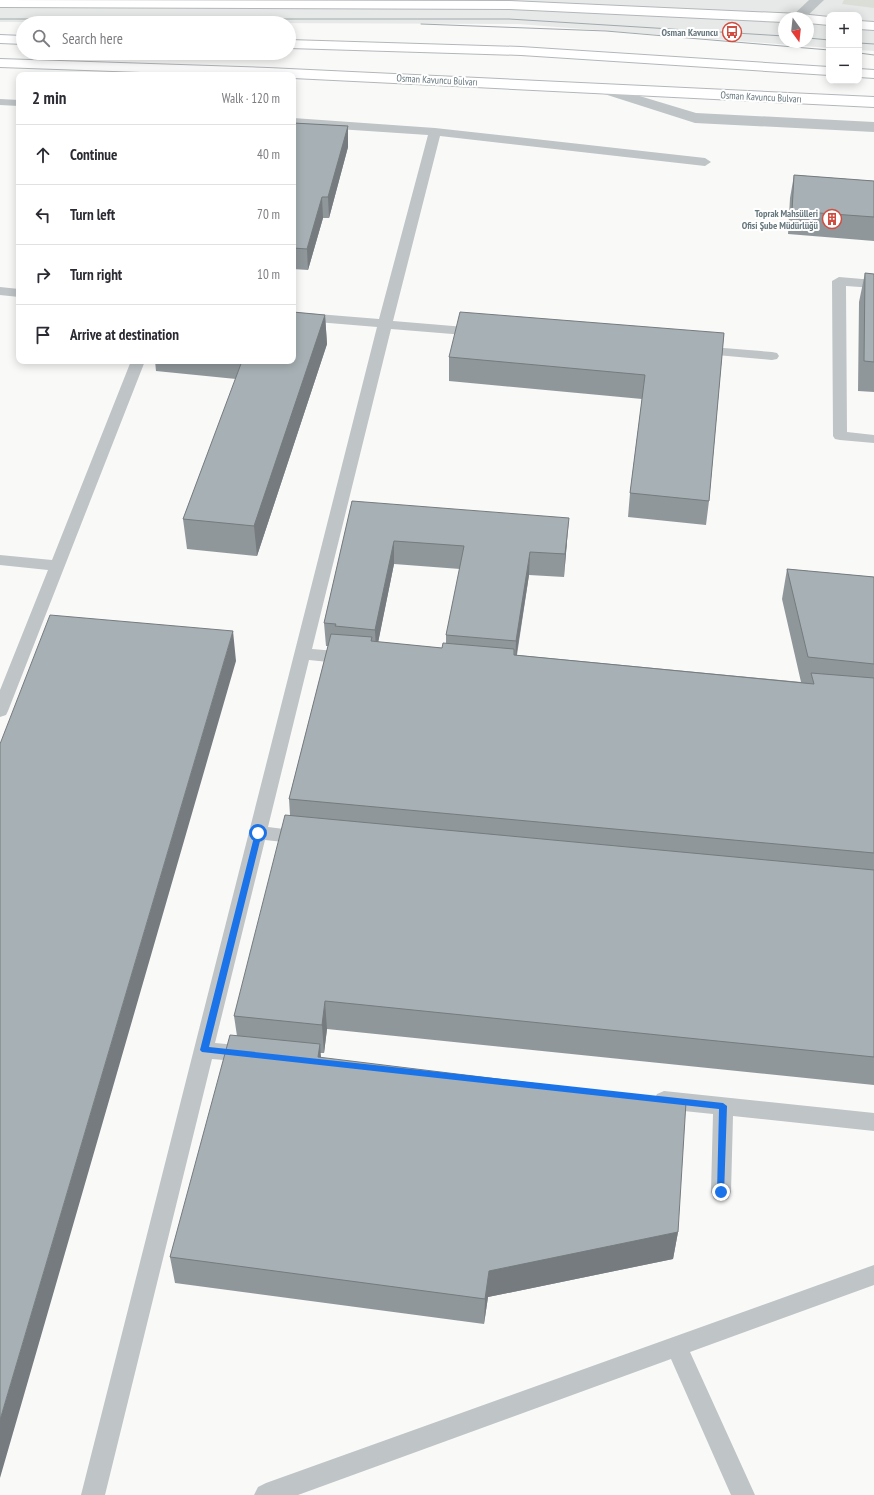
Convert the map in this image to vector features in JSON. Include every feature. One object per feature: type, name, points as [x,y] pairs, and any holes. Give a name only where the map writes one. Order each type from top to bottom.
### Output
[{"type":"highway","points":[[0,3],[509,2],[778,17]]},
{"type":"highway","points":[[814,20],[826,21]]},
{"type":"highway","points":[[862,25],[874,26]]},
{"type":"highway","points":[[0,39],[16,40]]},
{"type":"highway","points":[[296,44],[521,51],[826,71]]},
{"type":"highway","name":"Osman Kavuncu Bulvarı","points":[[0,63],[268,72]]},
{"type":"highway","name":"Osman Kavuncu Bulvarı","points":[[296,73],[874,102]]},
{"type":"highway","points":[[862,73],[874,74]]},
{"type":"street","points":[[804,12],[817,0]]},
{"type":"street","points":[[603,89],[695,118],[874,127]]},
{"type":"lane","points":[[0,102],[16,103]]},
{"type":"lane","points":[[296,122],[435,132],[705,162]]},
{"type":"lane","points":[[93,1495],[385,324],[435,132]]},
{"type":"lane","points":[[874,284],[839,281],[840,436],[874,439]]},
{"type":"lane","points":[[0,291],[16,293]]},
{"type":"lane","points":[[296,316],[488,332]]},
{"type":"lane","points":[[685,349],[772,356]]},
{"type":"lane","points":[[0,712],[137,364]]},
{"type":"lane","points":[[0,560],[57,566]]},
{"type":"lane","points":[[303,654],[366,659]]},
{"type":"lane","points":[[258,833],[322,839]]},
{"type":"lane","points":[[204,1050],[267,1057]]},
{"type":"lane","points":[[645,1098],[874,1122]]},
{"type":"lane","points":[[721,1192],[723,1106]]},
{"type":"lane","points":[[266,1495],[874,1275]]},
{"type":"lane","points":[[677,1347],[743,1495]]},
{"type":"shaded area","points":[[0,0],[874,0],[874,51],[862,50],[862,12],[826,12],[826,48],[814,47],[814,12],[778,12],[778,44],[518,24],[296,23],[296,16],[16,16],[16,22],[0,22]]},
{"type":"shaded area","points":[[844,0],[874,0],[874,8],[842,4]]},
{"type":"building","points":[[296,123],[348,126],[328,197],[322,197],[307,249],[296,248]]},
{"type":"building","points":[[794,175],[874,181],[874,217],[792,211]]},
{"type":"building","points":[[865,273],[874,274],[874,362],[864,361]]},
{"type":"building","points":[[296,312],[325,315],[254,526],[183,519],[241,364],[296,364]]},
{"type":"building","points":[[460,312],[724,333],[709,501],[630,493],[645,375],[449,357]]},
{"type":"building","points":[[352,501],[569,518],[565,554],[530,552],[516,641],[446,635],[464,546],[394,541],[375,630],[335,626],[336,624],[324,623]]},
{"type":"building","points":[[787,569],[874,577],[874,664],[808,657]]},
{"type":"building","points":[[50,615],[233,631],[0,1420],[0,744]]},
{"type":"building","points":[[331,634],[372,637],[371,641],[442,648],[443,643],[514,649],[514,655],[814,684],[811,673],[874,678],[874,853],[289,799]]},
{"type":"building","points":[[285,815],[874,870],[874,1057],[325,1001],[322,1025],[234,1016]]},
{"type":"building","points":[[230,1035],[320,1044],[318,1057],[686,1102],[678,1232],[489,1271],[485,1299],[170,1257]]},
{"type":"tram line","points":[[0,19],[16,19]]},
{"type":"tram line","points":[[296,19],[509,19],[778,36]]},
{"type":"tram line","points":[[421,24],[606,31],[826,50]]},
{"type":"tram line","points":[[814,39],[826,40]]},
{"type":"tram line","points":[[862,43],[874,44]]},
{"type":"tram line","points":[[862,53],[874,55]]},
{"type":"place","name":"Osman Kavuncu","points":[[732,32]]},
{"type":"place","name":"Toprak Mahsülleri Ofisi Şube Müdürlüğü","points":[[832,219]]},
{"type":"route","points":[[258,833],[204,1050],[723,1106],[721,1192]]}]
